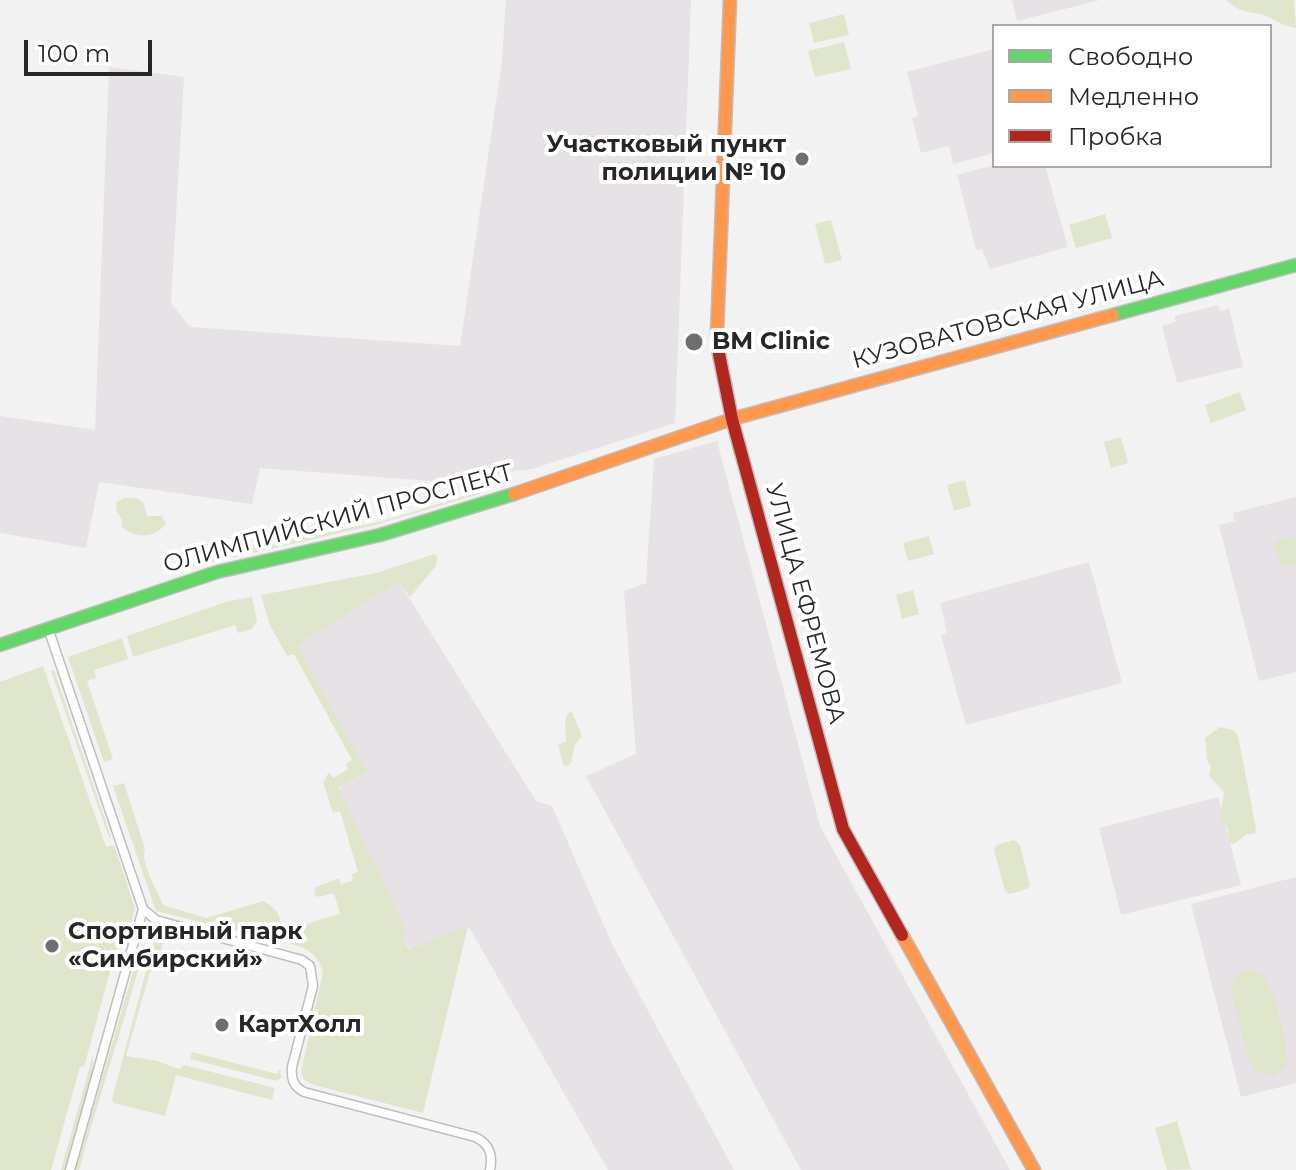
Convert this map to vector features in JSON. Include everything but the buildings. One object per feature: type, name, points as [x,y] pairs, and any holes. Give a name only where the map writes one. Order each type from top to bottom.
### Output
[{"type":"street","name":"УЛИЦА ЕФРЕМОВА","points":[[730,0],[717,333],[732,419],[843,829],[1034,1170]]},
{"type":"street","name":"КУЗОВАТОВСКАЯ УЛИЦА","points":[[732,419],[1296,265]]},
{"type":"street","name":"ОЛИМПИЙСКИЙ ПРОСПЕКТ","points":[[0,645],[217,572],[436,519],[610,463],[732,419]]},
{"type":"street","points":[[48,628],[143,909],[156,920],[293,955],[310,966],[313,986],[291,1075],[297,1088],[475,1137],[489,1147],[491,1166]]},
{"type":"street","points":[[70,1170],[143,909]]},
{"type":"shaded area","points":[[506,0],[691,0],[675,423],[532,469],[431,481],[260,468],[252,504],[99,482],[86,548],[0,533],[0,416],[95,430],[109,67],[184,77],[171,303],[190,327],[460,346],[502,62]]},
{"type":"shaded area","points":[[1012,0],[1100,0],[1017,21]]},
{"type":"shaded area","points":[[992,50],[992,154],[953,164],[949,146],[921,153],[912,118],[918,116],[907,72]]},
{"type":"shaded area","points":[[992,166],[992,168],[1046,168],[1068,247],[990,269],[982,249],[976,250],[957,175]]},
{"type":"shaded area","points":[[1218,305],[1220,311],[1229,308],[1243,367],[1177,383],[1162,326],[1176,322],[1174,316]]},
{"type":"shaded area","points":[[717,441],[820,826],[1010,1170],[801,1170],[586,776],[636,754],[624,591],[646,583],[654,459]]},
{"type":"shaded area","points":[[1296,497],[1296,672],[1259,681],[1219,525],[1235,521],[1233,513]]},
{"type":"shaded area","points":[[1089,562],[1122,683],[966,725],[941,636],[947,632],[940,603]]},
{"type":"shaded area","points":[[399,582],[536,801],[552,806],[612,944],[734,1170],[608,1170],[469,927],[410,950],[403,936],[406,929],[338,789],[368,772],[297,646]]},
{"type":"shaded area","points":[[1218,797],[1241,885],[1121,915],[1099,828]]},
{"type":"shaded area","points":[[1296,877],[1296,1083],[1241,1097],[1191,904]]},
{"type":"green space","points":[[1226,0],[1294,0],[1296,28],[1265,15],[1238,9]]},
{"type":"green space","points":[[844,14],[849,35],[814,43],[809,23]]},
{"type":"green space","points":[[844,42],[851,69],[815,77],[808,51]]},
{"type":"green space","points":[[1105,214],[1112,238],[1076,248],[1069,225]]},
{"type":"green space","points":[[831,220],[842,260],[825,264],[815,224]]},
{"type":"green space","points":[[1240,392],[1246,410],[1211,423],[1205,405]]},
{"type":"green space","points":[[1121,437],[1128,463],[1111,468],[1104,442]]},
{"type":"green space","points":[[965,480],[971,506],[954,511],[947,485]]},
{"type":"green space","points":[[483,490],[479,494],[375,525],[186,568],[179,567],[208,557],[383,521]]},
{"type":"green space","points":[[136,498],[143,502],[147,516],[162,516],[166,524],[145,536],[127,530],[121,526],[123,521],[117,512],[116,502]]},
{"type":"green space","points":[[929,536],[934,554],[908,561],[903,543]]},
{"type":"green space","points":[[1296,537],[1296,564],[1282,567],[1274,544]]},
{"type":"green space","points":[[435,554],[438,559],[435,567],[410,597],[399,582],[297,646],[368,772],[338,788],[406,929],[403,936],[409,950],[468,926],[423,1113],[314,1085],[304,1080],[301,1072],[323,972],[311,952],[290,944],[303,926],[340,914],[334,893],[317,897],[314,894],[316,887],[339,878],[341,884],[353,881],[352,874],[358,872],[340,811],[333,813],[323,782],[329,772],[333,778],[348,769],[346,764],[352,760],[294,654],[287,656],[270,625],[261,595],[376,573]]},
{"type":"green space","points":[[913,590],[919,614],[902,619],[896,595]]},
{"type":"green space","points":[[252,597],[257,621],[252,629],[238,633],[235,625],[133,657],[127,636],[229,601]]},
{"type":"green space","points":[[122,638],[128,659],[94,670],[96,678],[87,681],[113,759],[104,762],[68,657]]},
{"type":"green space","name":"Спортивный парк «Симбирский»","points":[[43,666],[106,847],[114,845],[135,908],[128,936],[120,935],[84,1067],[80,1067],[51,1170],[0,1170],[0,682]]},
{"type":"green space","points":[[54,670],[111,837],[109,838],[51,671]]},
{"type":"green space","points":[[572,712],[582,736],[575,745],[571,763],[566,767],[558,745],[566,741],[565,721],[568,713]]},
{"type":"green space","points":[[1220,727],[1233,730],[1238,736],[1256,829],[1255,834],[1247,834],[1234,844],[1229,843],[1228,828],[1220,817],[1224,792],[1209,776],[1211,766],[1207,760],[1205,738]]},
{"type":"green space","points":[[124,783],[145,849],[147,869],[163,905],[206,918],[263,901],[280,918],[275,934],[269,939],[156,911],[113,786]]},
{"type":"green space","points":[[1014,840],[1020,845],[1030,885],[1027,889],[1010,894],[1005,891],[994,850],[997,845]]},
{"type":"green space","points":[[161,928],[165,934],[157,967],[150,972],[126,1056],[157,1061],[179,1069],[184,1065],[275,1088],[272,1100],[176,1075],[165,1116],[114,1103],[112,1099],[153,944]]},
{"type":"green space","points":[[140,948],[144,949],[128,1004],[79,1170],[75,1170]]},
{"type":"green space","points":[[1251,971],[1267,980],[1284,1037],[1286,1066],[1273,1076],[1257,1072],[1250,1063],[1231,991],[1236,977]]},
{"type":"green space","points":[[192,1052],[277,1074],[278,1070],[283,1076],[277,1081],[190,1059]]},
{"type":"green space","points":[[93,1055],[93,1071],[66,1170],[61,1170]]},
{"type":"green space","points":[[1177,1121],[1191,1169],[1167,1170],[1155,1128]]},
{"type":"traffic: fast","points":[[1113,315],[1296,265]]},
{"type":"traffic: fast","points":[[0,645],[217,572],[380,535],[514,494]]},
{"type":"traffic: slow","points":[[719,354],[717,333],[730,0]]},
{"type":"traffic: slow","points":[[514,494],[732,419],[1113,315]]},
{"type":"traffic: slow","points":[[902,935],[1034,1170]]},
{"type":"traffic: jam","points":[[719,354],[732,419],[843,829],[902,935]]},
{"type":"place","name":"Участковый пункт полиции № 10","points":[[802,159]]},
{"type":"place","name":"BM Clinic","points":[[694,342]]},
{"type":"place","name":"Спортивный парк «Симбирский»","points":[[52,946]]},
{"type":"place","name":"КартХолл","points":[[222,1025]]}]
